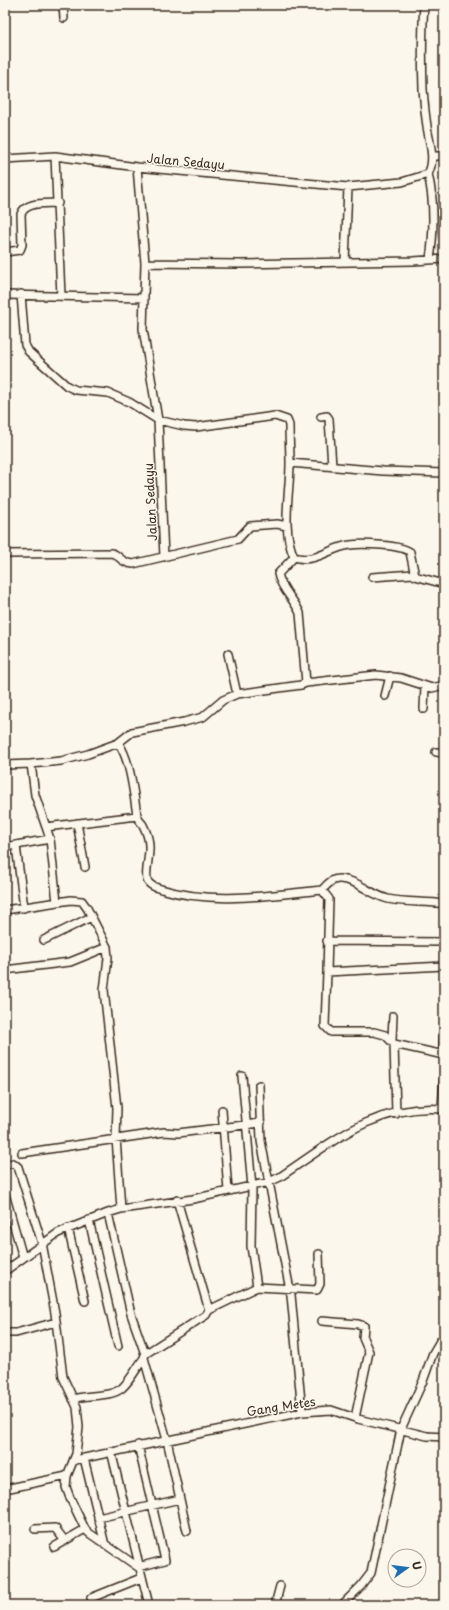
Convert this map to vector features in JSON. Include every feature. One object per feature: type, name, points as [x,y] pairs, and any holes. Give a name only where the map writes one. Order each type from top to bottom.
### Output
[{"type":"street","points":[[63,5],[64,18]]},
{"type":"street","points":[[424,5],[422,30],[423,88],[432,156],[431,169],[428,174],[434,227],[430,260]]},
{"type":"street","points":[[5,159],[55,156],[137,167]]},
{"type":"street","points":[[55,156],[61,296]]},
{"type":"street","points":[[432,156],[444,156]]},
{"type":"street","name":"Jalan Sedayu","points":[[164,557],[158,420],[143,329],[145,263],[137,167],[348,187],[402,182],[428,174]]},
{"type":"street","points":[[344,262],[348,187]]},
{"type":"street","points":[[5,252],[20,250],[22,245],[21,214],[26,207],[58,203]]},
{"type":"street","points":[[145,263],[344,262],[444,259]]},
{"type":"street","points":[[21,294],[24,340],[29,352],[68,386],[76,390],[108,393],[129,402],[158,420],[184,426],[196,427],[274,416],[284,417],[289,425],[290,463],[287,526],[291,550],[294,557]]},
{"type":"street","points":[[5,295],[21,294],[144,298]]},
{"type":"street","points":[[321,417],[327,416],[329,418],[332,466]]},
{"type":"street","points":[[290,463],[383,471],[444,473]]},
{"type":"street","name":"Jalan Sedayu","points":[[5,554],[112,553],[117,555],[122,561],[133,564],[238,539],[250,526],[277,524],[287,526]]},
{"type":"street","points":[[306,683],[300,613],[281,585],[278,574],[294,557],[316,558],[350,545],[400,547],[410,552],[413,574],[417,578],[444,584]]},
{"type":"street","points":[[372,577],[413,574]]},
{"type":"street","points":[[228,654],[237,694]]},
{"type":"street","points":[[5,765],[30,764],[74,757],[118,743],[132,732],[203,717],[223,700],[237,694],[302,685],[306,683],[376,675],[400,678],[432,688],[444,685]]},
{"type":"street","points":[[385,696],[390,676]]},
{"type":"street","points":[[424,709],[425,686]]},
{"type":"street","points":[[118,743],[123,750],[135,800],[137,816],[147,835],[149,846],[147,877],[148,882],[153,886],[167,891],[207,897],[274,895],[322,890],[332,880],[339,878],[359,884],[373,893],[389,899],[444,904]]},
{"type":"street","points":[[30,764],[35,795],[50,839],[57,902]]},
{"type":"street","points":[[46,827],[137,816]]},
{"type":"street","points":[[77,823],[85,867]]},
{"type":"street","points":[[5,847],[50,839]]},
{"type":"street","points":[[16,846],[24,908]]},
{"type":"street","points":[[322,890],[329,899],[326,1030],[331,1032],[374,1032],[385,1035],[393,1042],[443,1054],[444,1030]]},
{"type":"street","points":[[5,910],[71,900],[82,901],[107,947],[108,958],[104,990],[117,1108],[116,1138],[121,1208]]},
{"type":"street","points":[[44,940],[91,918]]},
{"type":"street","points":[[327,942],[444,942]]},
{"type":"street","points":[[5,970],[70,962],[107,947]]},
{"type":"street","points":[[327,972],[444,966]]},
{"type":"street","points":[[393,1016],[396,1114]]},
{"type":"street","points":[[242,1076],[252,1187],[251,1246],[257,1287]]},
{"type":"street","points":[[5,1270],[42,1243],[68,1228],[121,1208],[193,1199],[270,1182],[280,1177],[352,1129],[372,1119],[419,1109],[443,1109],[444,1078]]},
{"type":"street","points":[[259,1085],[261,1123],[260,1141],[270,1182],[290,1289],[302,1412]]},
{"type":"street","points":[[222,1110],[228,1191]]},
{"type":"street","points":[[22,1153],[116,1138],[164,1132],[178,1133],[261,1123]]},
{"type":"street","points":[[5,1165],[13,1163],[18,1167],[42,1243],[56,1322],[63,1377],[76,1407],[78,1422],[75,1460],[67,1476],[68,1493],[85,1529],[94,1538],[138,1567],[165,1560],[151,1506],[138,1445]]},
{"type":"street","points":[[5,1194],[23,1258]]},
{"type":"street","points":[[177,1200],[209,1310]]},
{"type":"street","points":[[108,1213],[131,1314],[145,1356],[167,1440],[187,1531]]},
{"type":"street","points":[[89,1220],[118,1346]]},
{"type":"street","points":[[68,1228],[85,1301]]},
{"type":"street","points":[[73,1399],[91,1394],[115,1392],[126,1383],[145,1356],[206,1315],[209,1310],[257,1287],[316,1290],[319,1288],[319,1254]]},
{"type":"street","points":[[322,1321],[358,1324],[364,1326],[364,1338],[369,1352],[355,1418]]},
{"type":"street","points":[[5,1333],[16,1333],[56,1322]]},
{"type":"street","points":[[342,1605],[361,1586],[371,1573],[401,1429],[423,1381],[433,1353],[444,1339]]},
{"type":"street","name":"Gang Metes","points":[[75,1460],[138,1445],[302,1412],[331,1410],[355,1418],[427,1436],[444,1437]]},
{"type":"street","points":[[111,1451],[124,1512],[149,1605]]},
{"type":"street","points":[[84,1458],[105,1545]]},
{"type":"street","points":[[5,1489],[67,1476]]},
{"type":"street","points":[[98,1518],[180,1499]]},
{"type":"street","points":[[36,1529],[55,1528],[64,1541]]},
{"type":"street","points":[[54,1547],[85,1529]]},
{"type":"street","points":[[91,1598],[141,1578]]},
{"type":"street","points":[[276,1605],[280,1586]]}]
